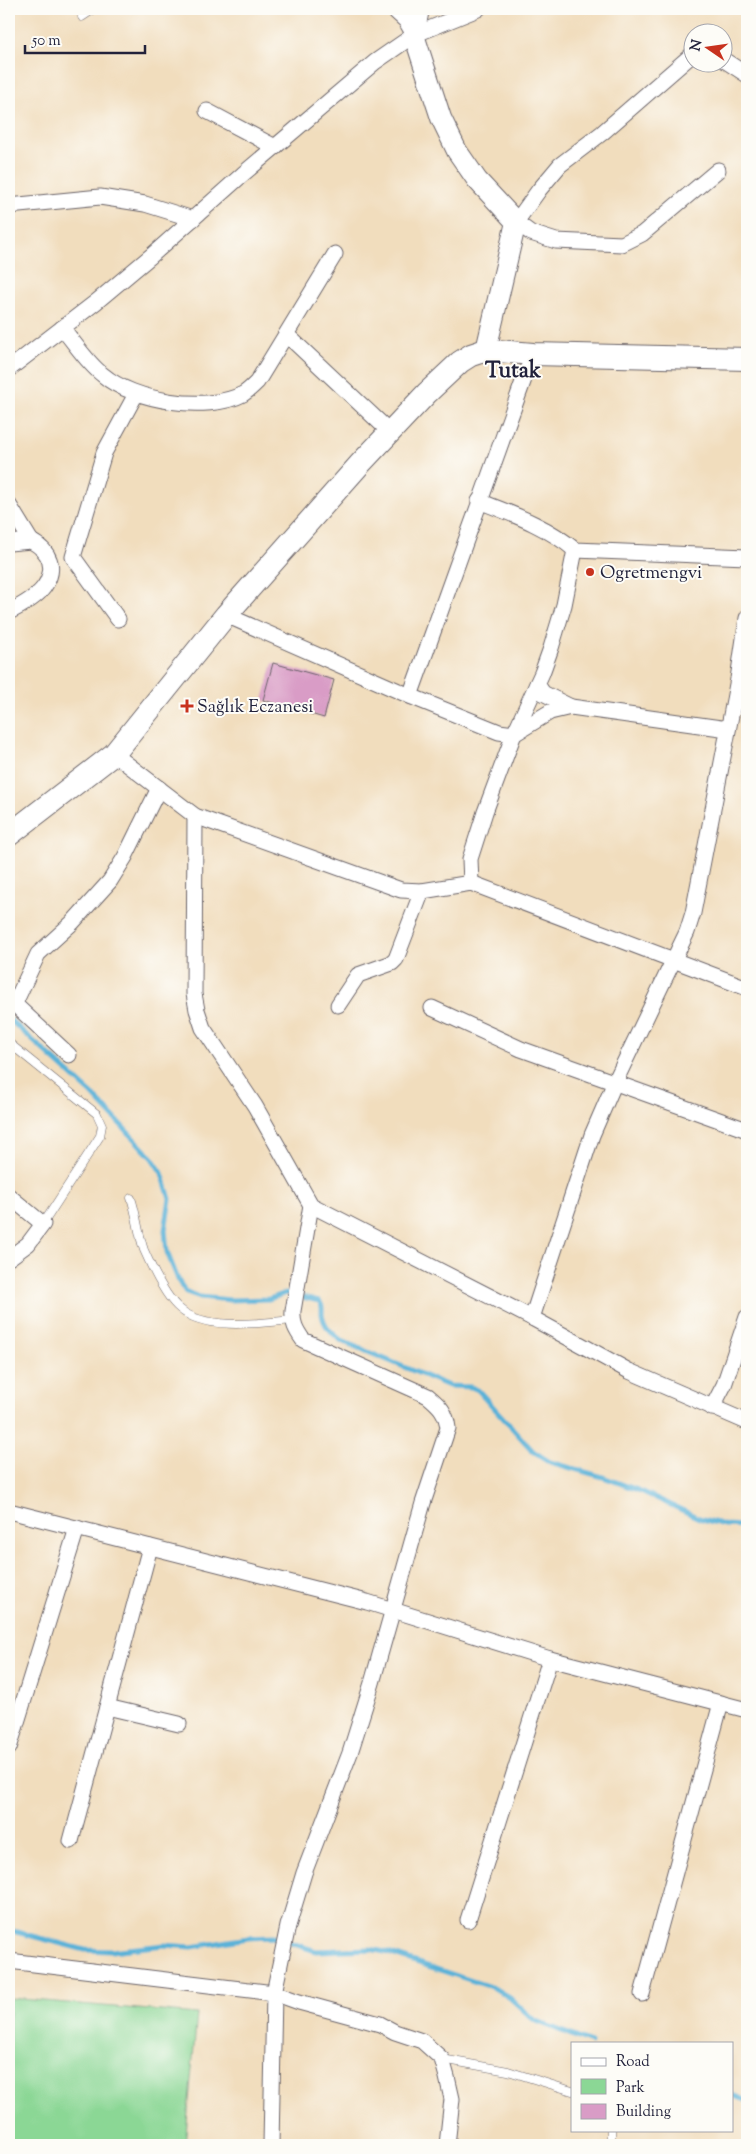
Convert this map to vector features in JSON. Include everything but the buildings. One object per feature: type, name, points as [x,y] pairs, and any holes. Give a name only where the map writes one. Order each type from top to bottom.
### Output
[{"type":"main road","points":[[9,835],[114,754],[226,616],[390,432],[460,362],[471,355],[486,350],[533,354],[747,359]]},
{"type":"street","points":[[394,9],[406,21],[414,35],[441,118],[457,150],[477,180],[516,222],[531,233],[556,241],[622,244],[642,234],[718,170]]},
{"type":"street","points":[[414,35],[419,9]]},
{"type":"street","points":[[9,369],[96,302],[375,62],[414,35],[478,9]]},
{"type":"street","points":[[486,350],[516,222],[560,165],[602,133],[684,62]]},
{"type":"street","points":[[734,67],[747,75]]},
{"type":"street","points":[[207,111],[275,147]]},
{"type":"street","points":[[9,206],[100,197],[145,204],[193,219]]},
{"type":"street","points":[[62,328],[101,374],[120,388],[146,398],[176,402],[215,402],[242,394],[257,382],[335,254]]},
{"type":"street","points":[[287,335],[390,432]]},
{"type":"street","points":[[410,696],[533,354]]},
{"type":"street","points":[[74,557],[104,453],[136,394]]},
{"type":"street","points":[[479,502],[528,521],[566,542],[575,550],[747,557]]},
{"type":"street","points":[[9,505],[31,541],[48,554],[51,562],[51,570],[44,586],[30,600],[9,612]]},
{"type":"street","points":[[9,542],[31,541]]},
{"type":"street","points":[[470,883],[470,859],[514,734],[551,648],[564,605],[575,550]]},
{"type":"street","points":[[51,562],[74,557]]},
{"type":"street","points":[[74,557],[118,619]]},
{"type":"street","points":[[226,616],[483,727],[514,734],[550,712],[571,707]]},
{"type":"street","points":[[532,1318],[592,1135],[615,1082],[674,959],[693,912],[738,679],[747,618]]},
{"type":"street","points":[[537,684],[543,693],[571,707],[728,729]]},
{"type":"street","points":[[114,754],[195,816],[401,890],[422,891],[470,883],[747,988]]},
{"type":"street","points":[[69,1055],[12,1001],[38,954],[72,924],[110,881],[125,857],[159,788]]},
{"type":"street","points":[[195,816],[194,994],[196,1010],[203,1028],[255,1106],[311,1206],[532,1318],[629,1371],[747,1422]]},
{"type":"street","points":[[338,1005],[358,975],[367,970],[392,963],[396,959],[422,891]]},
{"type":"street","points":[[432,1008],[507,1044],[747,1130]]},
{"type":"street","points":[[9,1196],[43,1224],[28,1244],[9,1258]]},
{"type":"street","points":[[271,2145],[274,1993],[288,1926],[304,1873],[350,1753],[423,1503],[448,1428],[447,1416],[441,1407],[428,1396],[303,1340],[292,1315],[311,1206]]},
{"type":"street","points":[[712,1408],[730,1368],[747,1317]]},
{"type":"street","points":[[9,1511],[367,1602],[550,1659],[747,1710]]},
{"type":"street","points":[[9,1748],[77,1528]]},
{"type":"street","points":[[71,1841],[150,1547]]},
{"type":"street","points":[[468,1920],[550,1659]]},
{"type":"street","points":[[642,1994],[721,1703]]},
{"type":"street","points":[[107,1707],[179,1724]]},
{"type":"street","points":[[9,1961],[274,1993],[299,2002],[380,2024],[395,2032],[422,2041],[442,2059],[452,2099],[447,2145]]},
{"type":"lane","points":[[82,17],[94,9]]},
{"type":"lane","points":[[9,1043],[97,1114],[102,1125],[100,1136],[43,1224]]},
{"type":"lane","points":[[131,1198],[144,1251],[163,1285],[178,1308],[184,1313],[206,1321],[248,1323],[292,1315]]},
{"type":"lane","points":[[442,2059],[508,2071],[571,2091]]},
{"type":"lane","points":[[611,2132],[611,2145]]},
{"type":"green space","points":[[9,1998],[197,2014],[185,2145],[58,2145],[9,2141]]},
{"type":"waterway","points":[[9,1019],[92,1094],[152,1158],[162,1173],[170,1199],[165,1230],[167,1252],[179,1282],[186,1292],[200,1297],[230,1300],[269,1299],[286,1293],[319,1301],[322,1306],[323,1319],[327,1326],[342,1341],[449,1386],[471,1387],[478,1390],[533,1451],[550,1462],[603,1477],[643,1492],[699,1518],[724,1525],[747,1526]]},
{"type":"waterway","points":[[9,1930],[85,1950],[111,1951],[164,1945],[192,1947],[248,1938],[273,1937],[316,1951],[370,1949],[385,1952],[494,1988],[510,1998],[534,2020],[589,2042]]},
{"type":"waterway","points":[[734,2096],[747,2101]]},
{"type":"place","name":"Ogretmengvi","points":[[590,572]]},
{"type":"place","name":"Sağlık Eczanesi","points":[[187,706]]},
{"type":"district","name":"Tutak","points":[[513,369]]}]
